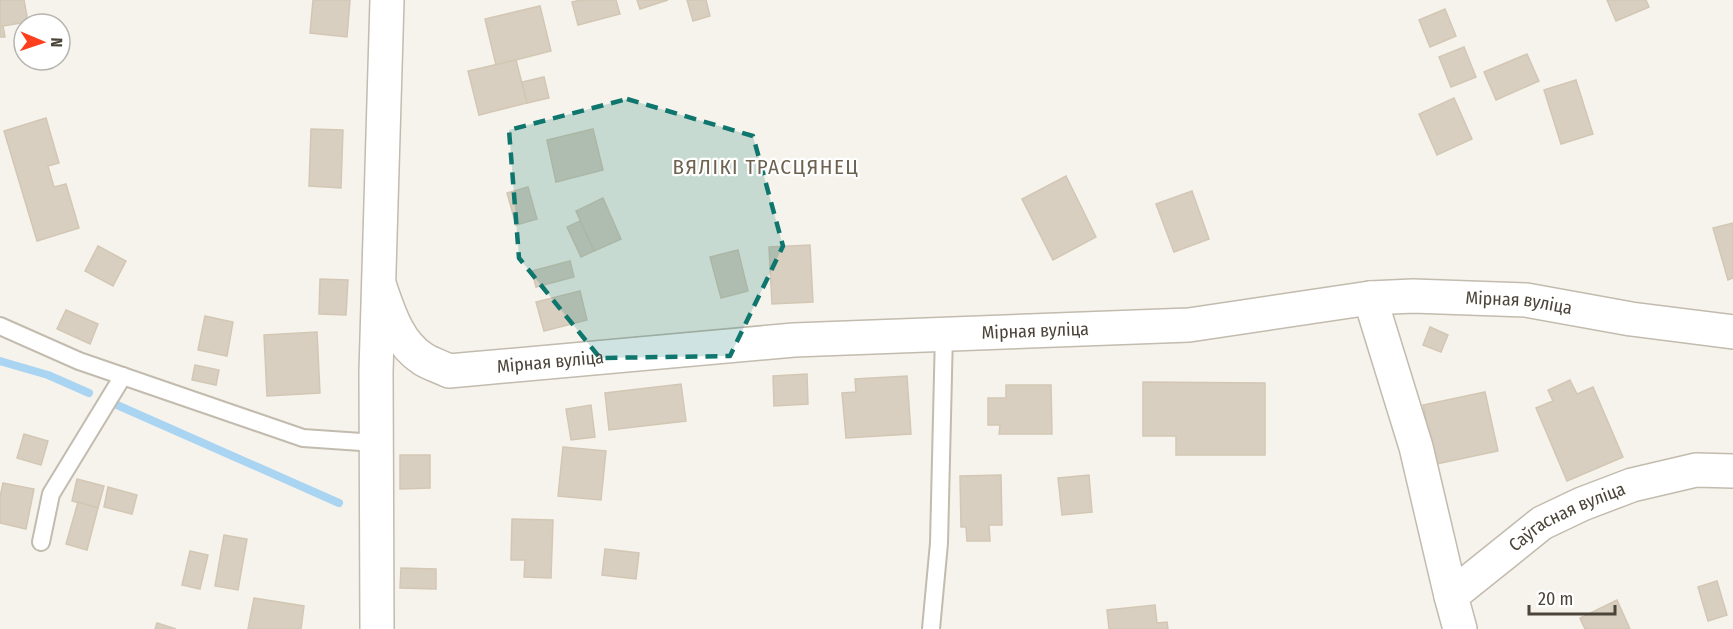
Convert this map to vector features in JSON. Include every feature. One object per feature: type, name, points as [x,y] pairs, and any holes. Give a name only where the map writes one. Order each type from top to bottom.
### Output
[{"type":"street","points":[[377,629],[376,372],[387,0]]},
{"type":"street","points":[[380,287],[389,314],[401,338],[422,358],[450,371]]},
{"type":"street","name":"Мірная вуліца","points":[[376,372],[450,371],[794,340],[1189,325],[1370,298],[1413,296],[1526,300],[1631,319],[1733,332]]},
{"type":"street","points":[[1370,298],[1416,447],[1460,629]]},
{"type":"street","name":"Саўгасная вуліца","points":[[1451,596],[1542,523],[1581,504],[1632,485],[1696,470],[1733,471]]},
{"type":"lane","points":[[0,326],[79,361],[303,438],[376,443]]},
{"type":"lane","points":[[931,629],[939,543],[944,333]]},
{"type":"lane","points":[[41,542],[51,494],[123,376]]},
{"type":"highlighted area","points":[[627,99],[753,136],[783,246],[730,356],[600,358],[519,258],[509,130]]},
{"type":"building","points":[[0,0],[24,0],[26,12],[12,12],[12,25],[3,26],[5,37],[0,37]]},
{"type":"building","points":[[313,0],[350,0],[347,37],[310,33]]},
{"type":"building","points":[[616,0],[620,14],[578,25],[572,2]]},
{"type":"building","points":[[637,0],[668,0],[640,9]]},
{"type":"building","points":[[687,0],[706,0],[710,16],[693,21]]},
{"type":"building","points":[[1607,0],[1646,0],[1649,7],[1616,21]]},
{"type":"building","points":[[540,6],[551,51],[496,65],[485,19]]},
{"type":"building","points":[[1445,9],[1456,36],[1430,47],[1419,20]]},
{"type":"building","points":[[1464,47],[1476,77],[1451,87],[1439,57]]},
{"type":"building","points":[[1527,54],[1539,81],[1496,100],[1484,72]]},
{"type":"building","points":[[516,60],[527,103],[479,115],[468,71]]},
{"type":"building","points":[[544,77],[549,98],[527,103],[522,82]]},
{"type":"building","points":[[1576,80],[1593,134],[1561,144],[1544,90]]},
{"type":"building","points":[[1454,98],[1472,139],[1437,155],[1419,114]]},
{"type":"building","points":[[46,118],[59,163],[48,166],[54,187],[66,184],[79,228],[37,241],[4,131]]},
{"type":"building","points":[[311,129],[343,130],[341,188],[309,186]]},
{"type":"building","points":[[593,129],[603,170],[556,182],[547,140]]},
{"type":"building","points":[[1066,176],[1096,237],[1053,260],[1022,199]]},
{"type":"building","points":[[528,187],[537,219],[516,225],[507,193]]},
{"type":"building","points":[[1192,191],[1209,239],[1174,252],[1156,204]]},
{"type":"building","points":[[603,198],[621,239],[594,251],[576,211]]},
{"type":"building","points":[[580,221],[594,251],[581,257],[567,227]]},
{"type":"building","points":[[1733,223],[1733,278],[1728,280],[1713,228]]},
{"type":"building","points":[[810,245],[813,302],[772,304],[769,247]]},
{"type":"building","points":[[98,246],[126,261],[113,286],[85,271]]},
{"type":"building","points":[[738,250],[748,291],[721,298],[710,257]]},
{"type":"building","points":[[570,261],[574,277],[536,287],[532,271]]},
{"type":"building","points":[[320,279],[348,280],[346,315],[319,314]]},
{"type":"building","points":[[580,291],[587,320],[544,331],[536,302]]},
{"type":"building","points":[[66,310],[98,324],[90,344],[57,329]]},
{"type":"building","points":[[205,316],[233,322],[227,356],[198,350]]},
{"type":"building","points":[[1430,327],[1448,335],[1441,352],[1423,345]]},
{"type":"building","points":[[317,332],[320,393],[267,396],[264,335]]},
{"type":"building","points":[[195,365],[219,370],[216,385],[192,380]]},
{"type":"building","points":[[807,374],[808,404],[774,406],[773,376]]},
{"type":"building","points":[[907,376],[911,434],[846,438],[842,393],[856,392],[855,379]]},
{"type":"building","points":[[1570,380],[1577,394],[1593,387],[1623,457],[1567,481],[1536,408],[1553,401],[1548,390]]},
{"type":"building","points":[[1143,382],[1265,383],[1265,455],[1176,455],[1176,436],[1143,436]]},
{"type":"building","points":[[681,384],[686,421],[609,430],[605,393]]},
{"type":"building","points":[[1006,385],[1051,385],[1052,434],[999,434],[1000,425],[988,425],[988,398],[1006,398]]},
{"type":"building","points":[[1485,392],[1498,451],[1436,464],[1423,405]]},
{"type":"building","points":[[591,405],[595,437],[571,440],[566,409]]},
{"type":"building","points":[[24,434],[48,441],[41,465],[17,458]]},
{"type":"building","points":[[563,447],[606,451],[601,500],[558,496]]},
{"type":"building","points":[[400,455],[430,455],[430,488],[400,489]]},
{"type":"building","points":[[1001,475],[1002,525],[989,525],[990,541],[967,541],[966,527],[961,527],[960,476]]},
{"type":"building","points":[[1089,475],[1092,512],[1062,515],[1058,478]]},
{"type":"building","points":[[77,479],[104,486],[98,508],[72,501]]},
{"type":"building","points":[[3,483],[34,489],[26,529],[0,523],[0,497]]},
{"type":"building","points":[[108,487],[137,495],[132,514],[104,507]]},
{"type":"building","points":[[78,502],[98,508],[87,550],[66,544]]},
{"type":"building","points":[[512,519],[553,520],[551,578],[524,577],[525,560],[511,560]]},
{"type":"building","points":[[224,535],[247,539],[238,590],[215,586]]},
{"type":"building","points":[[605,549],[639,553],[636,579],[602,575]]},
{"type":"building","points":[[190,551],[208,555],[200,589],[182,585]]},
{"type":"building","points":[[401,568],[436,569],[436,589],[400,588]]},
{"type":"building","points":[[1717,581],[1727,615],[1708,621],[1698,587]]},
{"type":"building","points":[[254,598],[304,606],[301,629],[248,629]]},
{"type":"building","points":[[1617,600],[1630,629],[1585,629],[1580,618]]},
{"type":"building","points":[[1155,605],[1157,623],[1167,622],[1168,629],[1109,629],[1107,610]]},
{"type":"building","points":[[157,623],[176,629],[155,629]]},
{"type":"waterway","points":[[0,361],[48,375],[89,393]]},
{"type":"waterway","points":[[117,405],[339,503]]},
{"type":"district","name":"ВЯЛІКІ ТРАСЦЯНЕЦ","points":[[766,167]]}]
